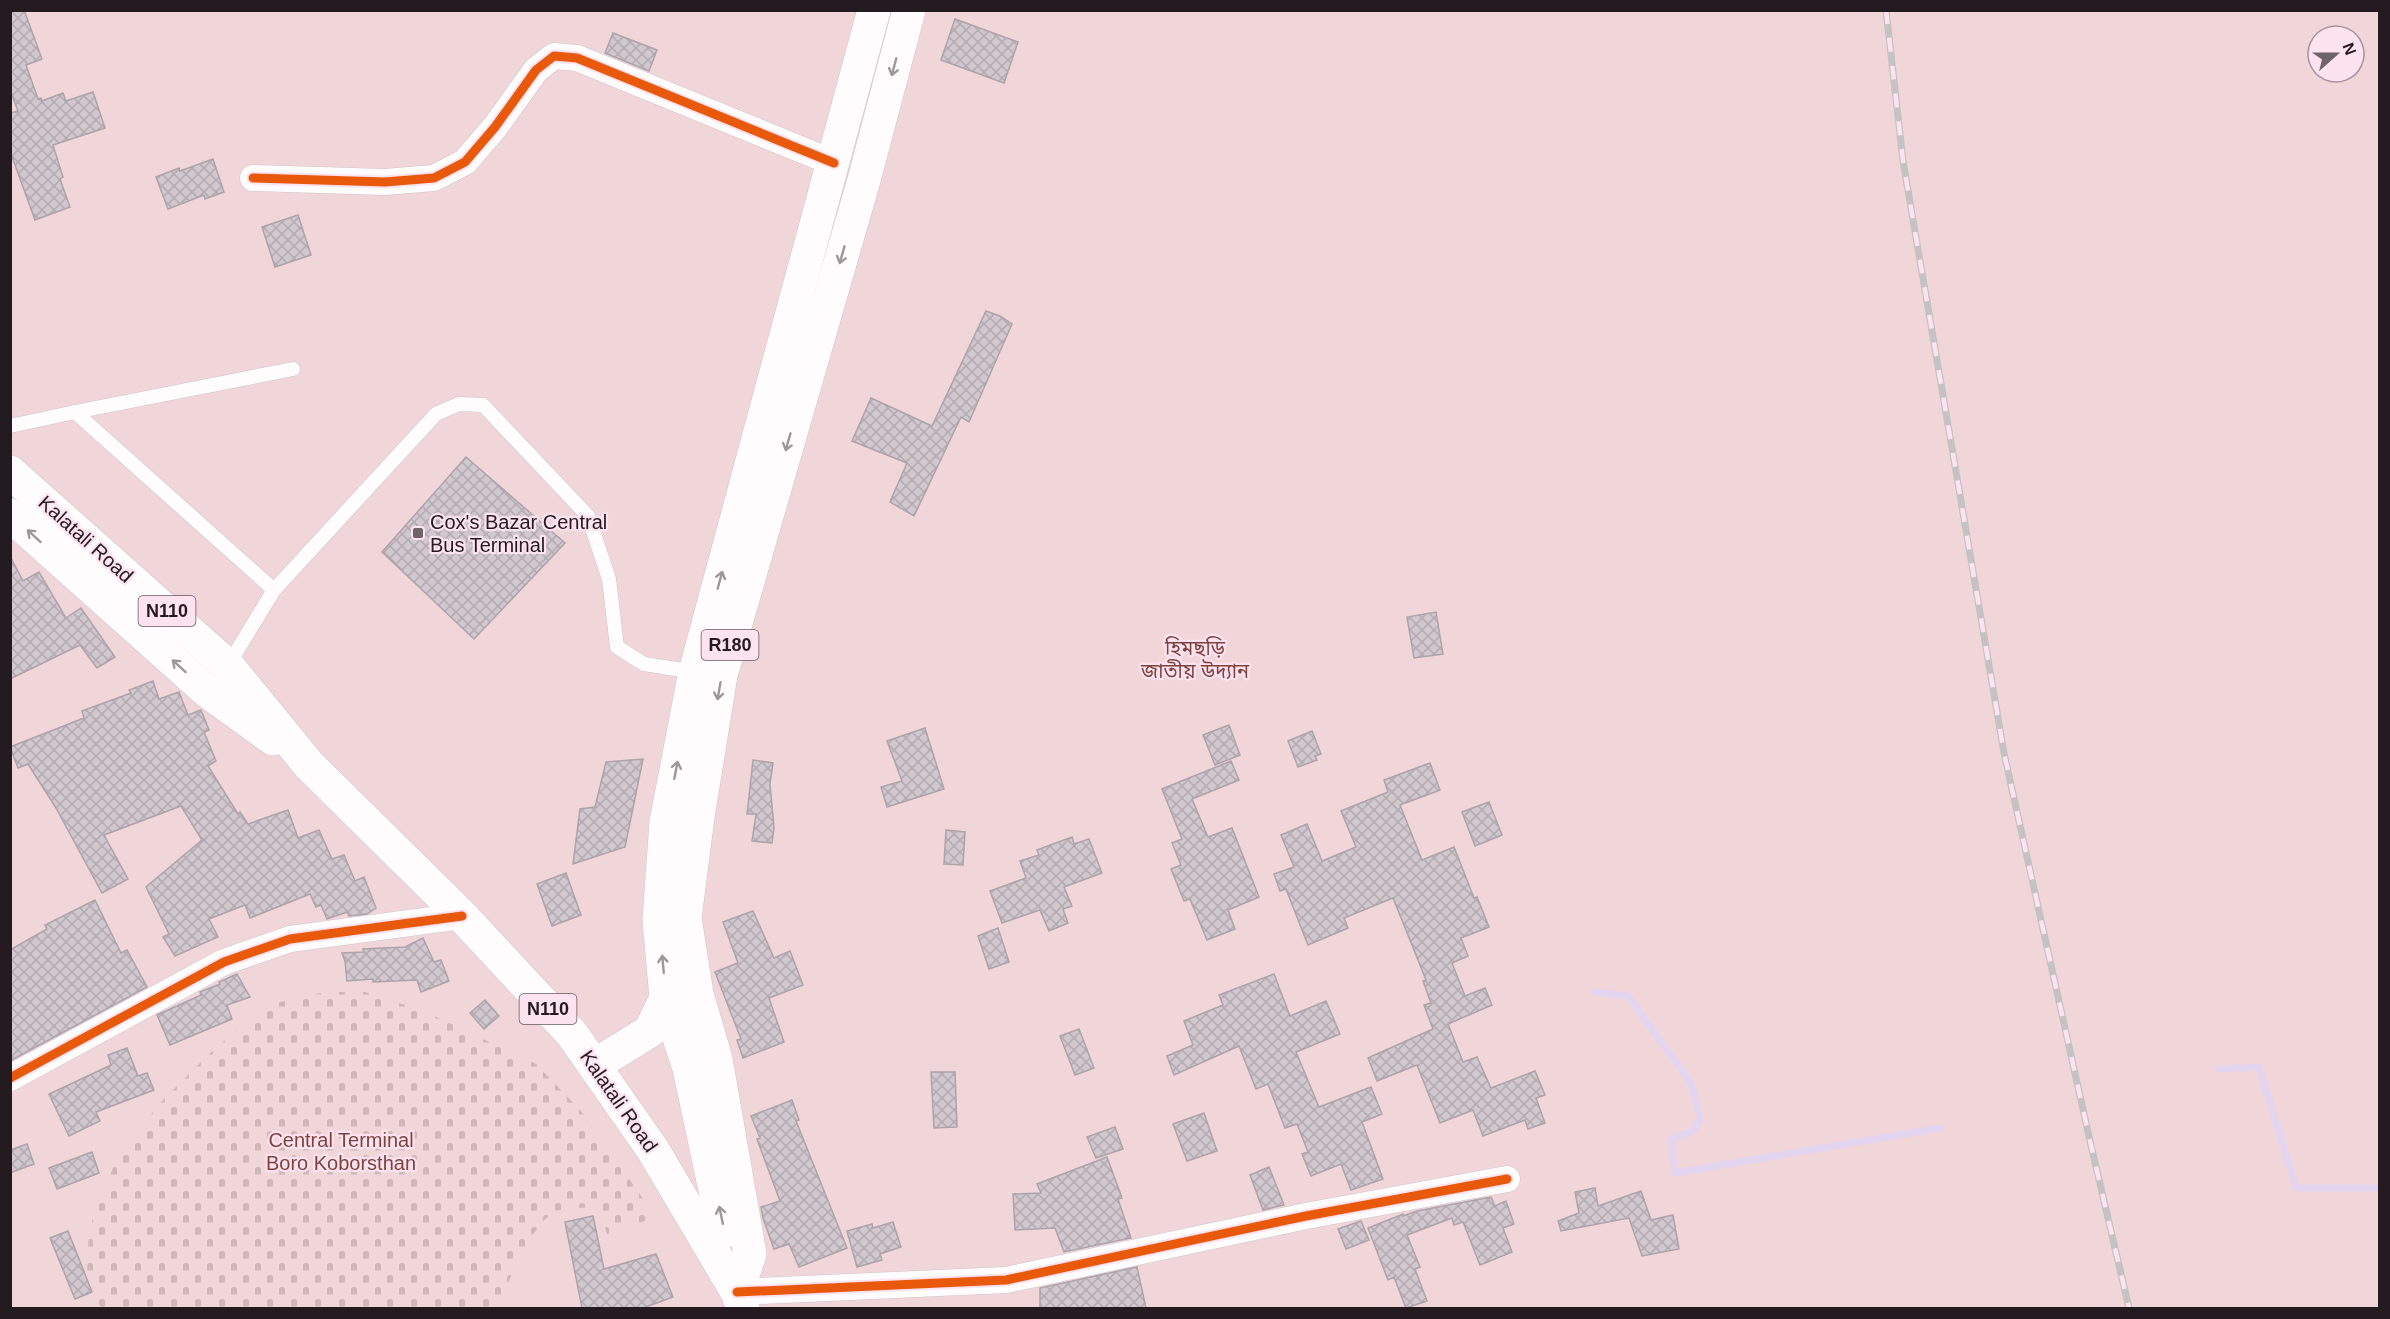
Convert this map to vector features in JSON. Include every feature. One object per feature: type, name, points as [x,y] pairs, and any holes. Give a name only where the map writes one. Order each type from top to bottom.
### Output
[{"type":"main road","name":"R180","points":[[740,1300],[689,1068],[666,998],[659,920],[666,822],[695,672],[874,10]]},
{"type":"main road","name":"R180","points":[[740,1300],[750,1254],[716,1059],[697,994],[685,918],[698,817],[721,675],[864,180],[909,10]]},
{"type":"main road","name":"Kalatali Road","points":[[10,471],[218,679],[462,916],[572,1034],[653,1149],[740,1300]]},
{"type":"main road","name":"Kalatali Road","points":[[10,515],[218,679]]},
{"type":"main road","points":[[595,1065],[650,1031],[666,998]]},
{"type":"street","points":[[253,178],[385,182],[434,178],[465,162],[495,127],[536,70],[554,56],[577,58],[834,163]]},
{"type":"street","points":[[10,1078],[224,962],[290,939],[462,916]]},
{"type":"street","points":[[740,1300],[1006,1280],[1306,1216],[1508,1179]]},
{"type":"lane","points":[[10,426],[293,369]]},
{"type":"lane","points":[[218,679],[274,591],[436,414],[459,404],[483,405],[588,516],[609,579],[617,647],[644,664],[695,672]]},
{"type":"lane","points":[[75,412],[274,591]]},
{"type":"green space","name":"হিমছড়ি জাতীয় উদ্যান","points":[[11,11],[2379,11],[2379,1308],[11,1308]]},
{"type":"green space","name":"Central Terminal Boro Koborsthan","points":[[325,992],[365,992],[426,1012],[536,1064],[580,1110],[656,1217],[607,1234],[599,1207],[557,1211],[548,1217],[530,1239],[514,1269],[499,1308],[101,1308],[87,1275],[89,1229],[113,1168],[158,1105],[205,1058],[249,1019],[280,1002]]},
{"type":"building","points":[[10,10],[24,10],[42,59],[26,65],[38,99],[41,98],[42,101],[63,93],[66,101],[93,92],[105,128],[53,145],[63,177],[60,179],[70,207],[35,220],[10,151],[10,113],[18,111],[10,90]]},
{"type":"building","points":[[955,19],[1018,42],[1004,83],[941,60]]},
{"type":"building","points":[[613,33],[657,50],[649,71],[605,53]]},
{"type":"building","points":[[213,159],[224,192],[205,199],[204,195],[168,209],[156,177]]},
{"type":"building","points":[[298,215],[311,255],[275,267],[262,227]]},
{"type":"building","points":[[986,311],[1012,324],[969,422],[961,417],[914,516],[890,502],[907,463],[852,441],[871,398],[932,426]]},
{"type":"building","points":[[466,457],[565,543],[474,639],[382,552]]},
{"type":"building","points":[[10,556],[23,581],[39,572],[66,618],[81,608],[115,657],[97,668],[80,645],[10,679]]},
{"type":"building","points":[[1436,612],[1443,654],[1414,658],[1407,617]]},
{"type":"building","points":[[153,681],[159,699],[179,692],[188,715],[201,710],[209,730],[204,732],[216,761],[208,766],[238,814],[240,812],[248,824],[288,810],[298,838],[319,830],[332,859],[344,855],[355,881],[364,877],[376,908],[367,914],[349,916],[347,912],[327,919],[321,905],[316,907],[310,894],[250,918],[245,905],[209,919],[218,937],[175,956],[163,937],[169,934],[146,887],[202,840],[181,806],[104,835],[128,879],[102,893],[56,808],[28,764],[18,768],[10,747],[84,718],[82,711],[131,693],[129,690]]},
{"type":"building","points":[[1229,725],[1240,755],[1215,765],[1203,735]]},
{"type":"building","points":[[925,728],[944,789],[887,807],[881,787],[902,781],[887,741]]},
{"type":"building","points":[[1312,731],[1321,754],[1315,756],[1317,760],[1298,767],[1288,741]]},
{"type":"building","points":[[643,759],[625,847],[573,864],[580,809],[595,807],[606,762]]},
{"type":"building","points":[[753,760],[773,763],[770,784],[774,828],[772,843],[752,841],[756,814],[747,814]]},
{"type":"building","points":[[1231,761],[1239,780],[1192,799],[1208,837],[1232,828],[1259,897],[1228,910],[1235,929],[1207,940],[1190,899],[1184,901],[1171,869],[1181,865],[1172,843],[1182,839],[1162,789]]},
{"type":"building","points":[[1430,763],[1440,790],[1400,805],[1422,860],[1454,847],[1474,898],[1477,897],[1489,927],[1461,938],[1468,956],[1452,963],[1465,996],[1485,988],[1492,1005],[1448,1024],[1463,1062],[1477,1057],[1491,1088],[1535,1071],[1545,1095],[1536,1098],[1545,1123],[1528,1129],[1525,1120],[1483,1136],[1473,1110],[1440,1123],[1417,1065],[1377,1081],[1368,1058],[1433,1029],[1424,1005],[1431,1003],[1423,981],[1426,980],[1393,898],[1344,918],[1348,928],[1308,945],[1286,889],[1280,891],[1274,874],[1294,867],[1281,835],[1307,824],[1322,861],[1356,847],[1341,811],[1388,792],[1384,780]]},
{"type":"building","points":[[1489,802],[1502,835],[1475,846],[1462,812]]},
{"type":"building","points":[[946,830],[965,832],[963,865],[944,864]]},
{"type":"building","points":[[1072,837],[1074,844],[1089,839],[1102,873],[1064,887],[1072,906],[1063,909],[1068,923],[1049,931],[1040,910],[1002,923],[990,891],[1026,878],[1020,861],[1039,855],[1037,850]]},
{"type":"building","points":[[566,873],[581,915],[552,926],[537,884]]},
{"type":"building","points":[[95,900],[121,953],[127,950],[147,987],[10,1061],[10,950],[47,929],[45,925]]},
{"type":"building","points":[[753,911],[774,958],[790,951],[803,985],[769,998],[784,1042],[743,1058],[737,1040],[741,1039],[715,972],[738,963],[723,922]]},
{"type":"building","points":[[998,928],[1009,962],[989,969],[978,936]]},
{"type":"building","points":[[423,938],[434,962],[441,960],[449,981],[421,992],[417,980],[347,981],[342,953],[364,952],[363,949],[405,947]]},
{"type":"building","points":[[237,974],[250,997],[227,1005],[232,1019],[170,1045],[157,1015],[201,995],[200,992]]},
{"type":"building","points":[[1274,974],[1290,1016],[1326,1001],[1340,1034],[1296,1052],[1319,1107],[1371,1087],[1382,1114],[1362,1122],[1383,1179],[1351,1190],[1341,1164],[1311,1176],[1302,1154],[1308,1152],[1297,1124],[1285,1128],[1268,1084],[1256,1089],[1239,1046],[1174,1075],[1167,1056],[1193,1045],[1184,1021],[1223,1005],[1219,995]]},
{"type":"building","points":[[485,1000],[499,1016],[484,1029],[470,1013]]},
{"type":"building","points":[[1079,1029],[1094,1068],[1075,1075],[1060,1036]]},
{"type":"building","points":[[127,1048],[138,1076],[147,1073],[154,1090],[96,1112],[100,1121],[69,1136],[49,1094],[111,1065],[108,1055]]},
{"type":"building","points":[[931,1072],[955,1072],[957,1127],[934,1128]]},
{"type":"building","points":[[792,1100],[799,1120],[796,1121],[847,1248],[799,1267],[789,1244],[774,1249],[763,1218],[761,1207],[780,1201],[751,1116]]},
{"type":"building","points":[[1204,1113],[1217,1151],[1187,1161],[1173,1124]]},
{"type":"building","points":[[1115,1127],[1123,1149],[1096,1158],[1087,1137]]},
{"type":"building","points":[[27,1144],[34,1164],[10,1173],[10,1150]]},
{"type":"building","points":[[92,1152],[99,1173],[57,1189],[49,1168]]},
{"type":"building","points":[[1107,1157],[1122,1198],[1118,1199],[1131,1238],[1064,1252],[1055,1228],[1015,1230],[1013,1194],[1041,1193],[1037,1184]]},
{"type":"building","points":[[1269,1167],[1284,1205],[1263,1210],[1250,1175]]},
{"type":"building","points":[[1595,1188],[1598,1206],[1641,1191],[1651,1220],[1673,1215],[1679,1249],[1642,1256],[1629,1218],[1561,1231],[1558,1221],[1579,1213],[1575,1192]]},
{"type":"building","points":[[1491,1197],[1495,1206],[1506,1201],[1514,1224],[1503,1228],[1512,1252],[1480,1265],[1463,1222],[1454,1225],[1452,1218],[1407,1235],[1420,1267],[1415,1269],[1427,1301],[1406,1308],[1394,1277],[1388,1280],[1368,1228],[1403,1214],[1403,1216],[1417,1211]]},
{"type":"building","points":[[593,1216],[604,1269],[656,1254],[673,1297],[643,1308],[582,1308],[565,1222]]},
{"type":"building","points":[[1361,1221],[1369,1240],[1346,1249],[1338,1229]]},
{"type":"building","points":[[893,1222],[901,1247],[880,1254],[882,1260],[857,1267],[847,1231],[872,1224],[873,1228]]},
{"type":"building","points":[[68,1231],[92,1292],[75,1299],[50,1238]]},
{"type":"building","points":[[1137,1267],[1146,1308],[1040,1308],[1040,1288]]},
{"type":"waterway","points":[[1594,992],[1628,996],[1691,1083],[1700,1119],[1693,1131],[1671,1139],[1675,1173],[1940,1128]]},
{"type":"waterway","points":[[2219,1069],[2259,1067],[2296,1188],[2380,1188]]},
{"type":"railway","points":[[1886,10],[1903,161],[2004,753],[2129,1308]]},
{"type":"cycle path","points":[[253,178],[385,182],[434,178],[465,162],[495,127],[536,70],[554,56],[577,58],[834,163]]},
{"type":"cycle path","points":[[10,1078],[224,962],[290,939],[462,916]]},
{"type":"cycle path","points":[[737,1292],[1006,1280],[1306,1216],[1507,1179]]},
{"type":"place","name":"Cox's Bazar Central Bus Terminal","points":[[418,533]]}]
